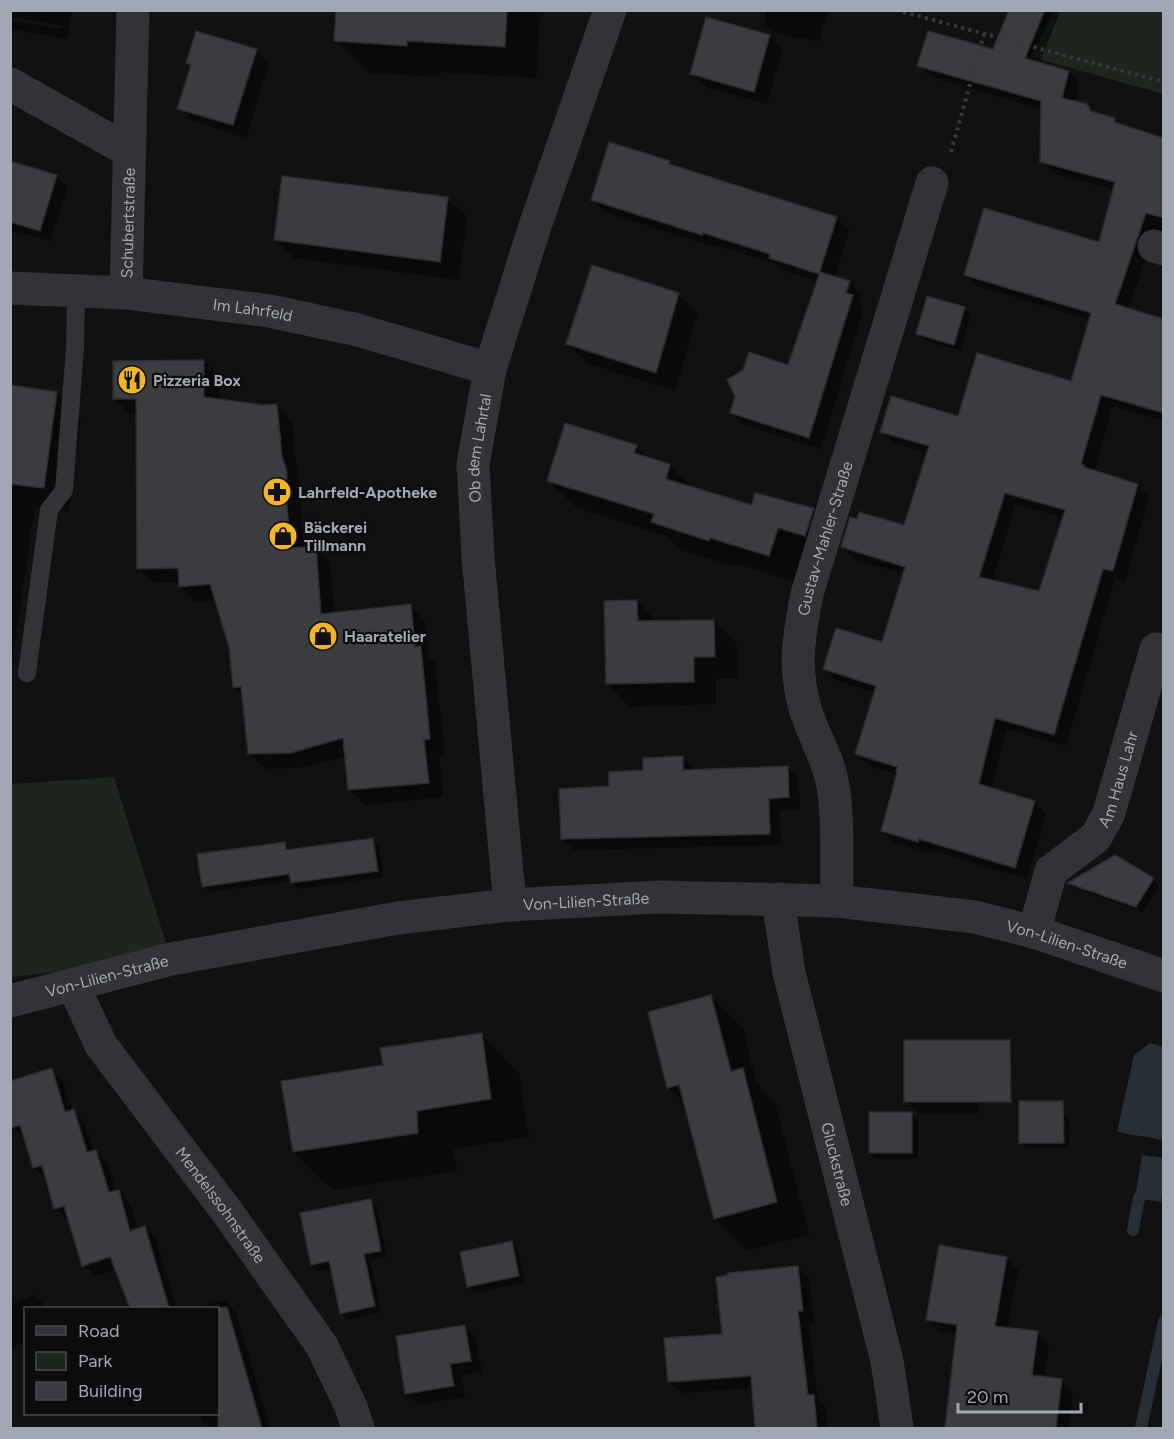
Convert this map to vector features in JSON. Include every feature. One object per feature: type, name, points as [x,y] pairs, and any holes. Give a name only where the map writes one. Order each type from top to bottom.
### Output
[{"type":"street","name":"Schubertstraße","points":[[126,293],[133,10]]},
{"type":"street","name":"Ob dem Lahrtal","points":[[510,905],[478,557],[473,464],[490,369],[536,223],[610,10]]},
{"type":"street","name":"Schubertstraße","points":[[10,84],[129,151]]},
{"type":"street","name":"Gustav-Mahler-Straße","points":[[837,901],[836,814],[833,783],[823,751],[805,710],[798,674],[798,642],[807,594],[932,183]]},
{"type":"street","name":"Im Lahrfeld","points":[[10,288],[126,293],[270,311],[358,330],[490,369]]},
{"type":"street","name":"Am Haus Lahr","points":[[1034,932],[1051,871],[1096,837],[1110,813],[1156,648],[1164,651]]},
{"type":"street","name":"Von-Lilien-Straße","points":[[10,1001],[194,955],[398,918],[510,905],[658,897],[837,901],[975,917],[1034,932],[1164,976]]},
{"type":"street","name":"Gluckstraße","points":[[778,899],[789,973],[887,1361],[897,1428]]},
{"type":"street","name":"Mendelssohnstraße","points":[[73,985],[101,1045],[228,1213],[322,1346],[351,1407],[358,1428]]},
{"type":"lane","points":[[27,673],[49,510],[64,490],[75,348],[76,291]]},
{"type":"path","points":[[896,10],[1164,82]]},
{"type":"path","points":[[932,183],[947,166],[984,34]]},
{"type":"green space","points":[[1054,11],[1163,11],[1163,94],[1031,57]]},
{"type":"green space","points":[[114,777],[171,959],[11,977],[11,784]]},
{"type":"shaded area","points":[[1150,1043],[1163,1047],[1163,1140],[1117,1132],[1134,1055]]},
{"type":"shaded area","points":[[1142,1155],[1163,1158],[1161,1202],[1135,1198]]},
{"type":"building","points":[[336,10],[507,10],[505,47],[407,41],[407,46],[334,41]]},
{"type":"building","points":[[1009,10],[1045,10],[1025,58],[1069,71],[1062,98],[1087,104],[1091,111],[1115,118],[1114,122],[1164,138],[1164,218],[1146,213],[1115,304],[1164,319],[1164,413],[1101,395],[1081,464],[1084,467],[1138,484],[1113,571],[1103,569],[1054,735],[995,718],[979,784],[1035,801],[1015,868],[919,839],[918,842],[881,831],[897,767],[855,754],[876,686],[823,669],[836,628],[882,642],[905,567],[841,547],[850,517],[857,519],[859,512],[904,525],[929,446],[880,432],[891,396],[958,416],[977,353],[1071,381],[1091,313],[964,275],[984,208],[1099,242],[1115,182],[1040,162],[1041,101],[917,66],[928,31],[993,49]],"holes":[[[1005,493],[1065,510],[1039,591],[979,577]]]},
{"type":"building","points":[[706,17],[770,35],[754,92],[690,74]]},
{"type":"building","points":[[196,31],[257,49],[233,125],[177,109],[191,65],[186,63]]},
{"type":"building","points":[[609,142],[670,161],[669,164],[837,217],[819,274],[769,258],[770,254],[591,200]]},
{"type":"building","points":[[10,161],[57,175],[40,231],[10,222]]},
{"type":"building","points":[[282,176],[448,197],[440,262],[274,240]]},
{"type":"building","points":[[592,265],[679,293],[656,373],[566,344]]},
{"type":"building","points":[[820,272],[850,281],[846,293],[853,295],[809,438],[730,413],[735,396],[727,380],[743,370],[749,352],[788,365]]},
{"type":"building","points":[[927,296],[965,307],[954,345],[916,334]]},
{"type":"building","points":[[204,360],[204,397],[263,405],[277,404],[282,456],[287,471],[286,495],[291,548],[316,546],[321,614],[411,604],[415,647],[421,646],[430,739],[424,740],[429,783],[348,790],[343,738],[291,753],[248,754],[241,687],[233,687],[229,647],[210,584],[179,587],[178,568],[137,569],[136,399],[113,399],[113,361]]},
{"type":"building","points":[[10,385],[57,392],[44,488],[10,484]]},
{"type":"building","points":[[565,423],[637,445],[634,453],[670,464],[666,479],[752,505],[755,493],[814,508],[805,536],[778,528],[769,556],[710,538],[709,541],[651,522],[654,514],[547,481]]},
{"type":"building","points":[[637,600],[638,621],[714,620],[715,657],[694,657],[694,682],[606,684],[604,601]]},
{"type":"building","points":[[683,756],[683,770],[788,766],[789,797],[769,799],[770,834],[561,839],[559,789],[609,786],[609,772],[643,770],[643,758]]},
{"type":"building","points":[[373,838],[378,871],[291,883],[289,874],[202,887],[197,854],[285,842],[286,850]]},
{"type":"building","points":[[1115,855],[1154,878],[1136,907],[1067,883]]},
{"type":"building","points":[[711,995],[731,1071],[743,1068],[777,1202],[714,1219],[679,1085],[667,1088],[648,1012]]},
{"type":"building","points":[[482,1033],[491,1099],[417,1111],[418,1133],[293,1152],[281,1081],[383,1065],[380,1048]]},
{"type":"building","points":[[904,1040],[1010,1040],[1011,1102],[904,1102]]},
{"type":"building","points":[[52,1068],[65,1112],[74,1109],[87,1152],[96,1150],[109,1192],[119,1190],[130,1231],[145,1226],[169,1307],[130,1307],[110,1257],[82,1266],[64,1206],[54,1209],[42,1165],[33,1168],[20,1125],[10,1128],[10,1081]]},
{"type":"building","points":[[1019,1101],[1063,1101],[1064,1143],[1019,1143]]},
{"type":"building","points":[[869,1112],[912,1112],[912,1153],[869,1153]]},
{"type":"building","points":[[371,1199],[381,1251],[364,1254],[375,1306],[340,1314],[329,1261],[311,1265],[300,1213]]},
{"type":"building","points":[[512,1241],[519,1276],[467,1287],[460,1252]]},
{"type":"building","points":[[939,1245],[1007,1257],[995,1326],[1038,1331],[1032,1375],[1062,1379],[1056,1428],[945,1428],[957,1325],[926,1320]]},
{"type":"building","points":[[798,1266],[803,1311],[798,1311],[808,1395],[814,1395],[817,1428],[755,1428],[751,1376],[668,1382],[664,1338],[722,1334],[716,1277],[728,1275],[728,1273]]},
{"type":"building","points":[[227,1307],[262,1428],[218,1428],[219,1308]]},
{"type":"building","points":[[465,1325],[471,1361],[450,1364],[454,1386],[405,1394],[396,1336]]},
{"type":"waterway","points":[[1133,1230],[1139,1198]]},
{"type":"waterway","points":[[1141,1428],[1164,1321]]},
{"type":"place","name":"Pizzeria Box","points":[[132,380]]},
{"type":"place","name":"Lahrfeld-Apotheke","points":[[277,492]]},
{"type":"place","name":"Bäckerei Tillmann","points":[[283,536]]},
{"type":"place","name":"Haaratelier","points":[[323,636]]}]
